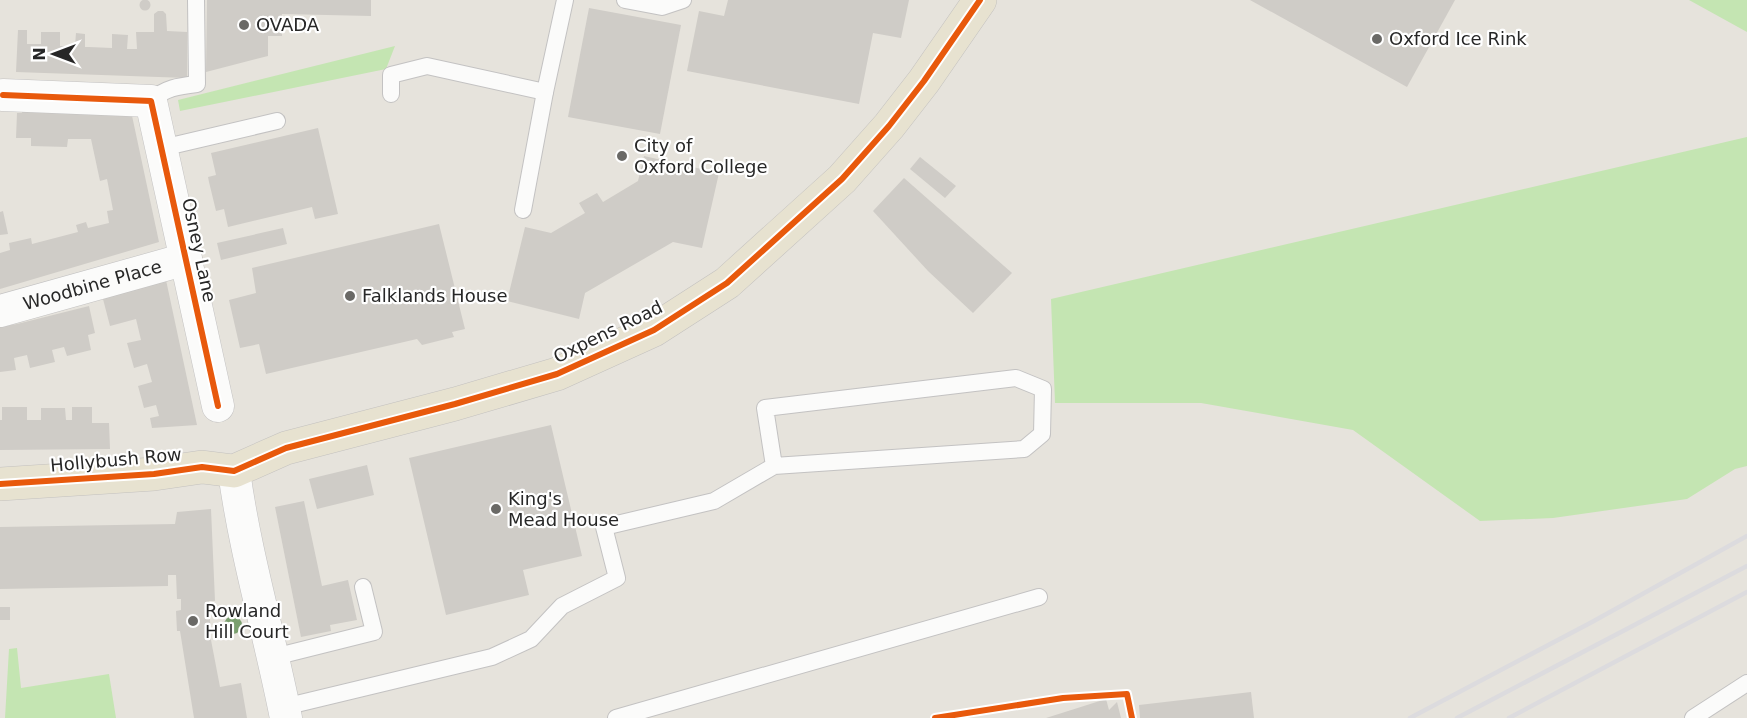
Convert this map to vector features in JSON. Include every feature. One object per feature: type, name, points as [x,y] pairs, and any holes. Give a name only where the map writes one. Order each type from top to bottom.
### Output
[{"type":"main road","name":"Oxpens Road","points":[[234,471],[286,448],[455,404],[557,374],[654,330],[727,283],[842,179],[889,126],[924,81],[980,0]]},
{"type":"main road","name":"Hollybush Row","points":[[0,484],[153,474],[202,467],[234,471]]},
{"type":"street","points":[[3,95],[151,101]]},
{"type":"street","name":"Osney Lane","points":[[151,101],[218,405]]},
{"type":"street","name":"Woodbine Place","points":[[0,311],[186,259]]},
{"type":"street","points":[[234,471],[239,510],[285,712]]},
{"type":"lane","points":[[151,101],[159,93],[178,86],[197,84],[196,0]]},
{"type":"lane","points":[[522,210],[565,0]]},
{"type":"lane","points":[[625,0],[662,7],[683,0]]},
{"type":"lane","points":[[391,93],[392,75],[427,66],[545,92]]},
{"type":"lane","points":[[162,148],[277,121]]},
{"type":"lane","points":[[285,712],[492,657],[531,639],[562,606],[617,578],[604,528],[714,501],[774,466],[1024,449],[1042,434],[1043,390],[1016,378],[765,408],[774,466]]},
{"type":"lane","points":[[274,657],[374,632],[363,587]]},
{"type":"lane","points":[[616,718],[1039,597]]},
{"type":"lane","points":[[1694,718],[1747,683]]},
{"type":"green space","points":[[1689,0],[1747,0],[1747,32]]},
{"type":"green space","points":[[395,46],[386,69],[180,111],[178,100]]},
{"type":"green space","points":[[1747,137],[1747,466],[1735,469],[1687,499],[1553,518],[1480,521],[1353,430],[1201,403],[1055,403],[1051,299]]},
{"type":"green space","points":[[17,648],[21,688],[109,674],[116,718],[5,718],[9,649]]},
{"type":"building","points":[[145,-1],[151,5],[145,11],[139,5]]},
{"type":"building","name":"OVADA","points":[[207,0],[371,0],[371,16],[282,14],[282,36],[268,36],[268,56],[206,72]]},
{"type":"building","points":[[728,0],[909,0],[901,38],[873,33],[859,104],[687,71],[699,11],[724,16]]},
{"type":"building","name":"Oxford Ice Rink","points":[[1250,0],[1455,0],[1407,87]]},
{"type":"building","points":[[589,8],[681,25],[660,134],[568,117]]},
{"type":"building","points":[[158,11],[166,14],[167,31],[187,32],[187,78],[16,72],[18,30],[27,30],[27,44],[41,44],[41,32],[60,32],[60,46],[75,46],[76,33],[85,34],[85,47],[112,48],[112,34],[128,35],[127,49],[137,49],[136,32],[154,32],[154,14]]},
{"type":"building","points":[[23,105],[131,111],[159,242],[0,289],[0,253],[10,250],[9,243],[31,238],[32,244],[78,232],[76,225],[86,222],[88,228],[109,223],[107,211],[113,210],[107,179],[100,181],[91,139],[68,139],[67,147],[31,146],[31,138],[16,138],[17,113],[22,113]]},
{"type":"building","points":[[318,128],[338,214],[315,219],[312,207],[228,227],[224,209],[216,211],[209,182],[208,177],[216,175],[211,153]]},
{"type":"building","points":[[644,156],[719,173],[702,248],[673,242],[585,293],[579,319],[507,301],[525,227],[551,233],[585,213],[579,203],[597,193],[603,202],[638,181]]},
{"type":"building","points":[[920,157],[956,186],[945,198],[910,169]]},
{"type":"building","points":[[904,178],[1012,273],[973,313],[928,271],[873,211]]},
{"type":"building","points":[[3,211],[8,234],[0,235],[0,212]]},
{"type":"building","name":"Falklands House","points":[[439,224],[465,329],[452,332],[454,337],[422,345],[417,339],[266,374],[259,344],[240,348],[229,300],[256,293],[252,268]]},
{"type":"building","points":[[283,228],[287,244],[221,260],[217,243]]},
{"type":"building","points":[[166,280],[197,425],[152,428],[150,418],[159,416],[156,405],[144,408],[138,386],[152,382],[147,364],[134,368],[127,343],[141,340],[136,319],[110,326],[103,299]]},
{"type":"building","points":[[89,306],[95,333],[88,335],[91,350],[67,356],[64,347],[52,350],[55,362],[30,368],[27,355],[14,358],[16,370],[0,372],[0,327]]},
{"type":"building","points":[[2,407],[27,407],[27,420],[41,420],[41,408],[65,408],[66,420],[72,420],[72,407],[92,407],[92,423],[109,423],[110,449],[0,450]]},
{"type":"building","name":"King's Mead House","points":[[551,425],[582,556],[523,570],[529,595],[446,615],[409,458]]},
{"type":"building","points":[[367,465],[374,495],[317,509],[309,479]]},
{"type":"building","points":[[304,501],[322,586],[348,580],[357,620],[330,625],[331,631],[301,637],[275,507]]},
{"type":"building","name":"Rowland Hill Court","points":[[211,509],[215,601],[209,601],[211,640],[220,687],[241,683],[247,718],[194,718],[180,631],[177,631],[176,611],[181,610],[181,599],[177,599],[176,575],[168,575],[168,586],[0,589],[0,527],[175,524],[177,512]]},
{"type":"building","points":[[0,607],[10,607],[10,620],[0,620]]},
{"type":"building","points":[[1251,692],[1254,718],[1140,718],[1139,705]]},
{"type":"building","points":[[1106,699],[1109,710],[1117,702],[1121,718],[1046,718]]},
{"type":"railway","points":[[1410,718],[1592,622],[1747,536]]},
{"type":"railway","points":[[1457,718],[1747,566]]},
{"type":"railway","points":[[1509,718],[1747,592]]},
{"type":"cycle path","points":[[0,484],[154,474],[202,467],[234,471],[286,448],[455,404],[557,374],[654,330],[727,283],[842,179],[889,126],[924,81],[980,0]]},
{"type":"cycle path","points":[[3,95],[151,101],[218,406]]},
{"type":"cycle path","points":[[935,718],[1063,698],[1127,694],[1132,718]]},
{"type":"place","name":"OVADA","points":[[244,25]]},
{"type":"place","name":"Oxford Ice Rink","points":[[1377,39]]},
{"type":"place","name":"City of Oxford College","points":[[622,156]]},
{"type":"place","name":"Falklands House","points":[[350,296]]},
{"type":"place","name":"King's Mead House","points":[[496,509]]},
{"type":"place","name":"Rowland Hill Court","points":[[193,621]]}]
